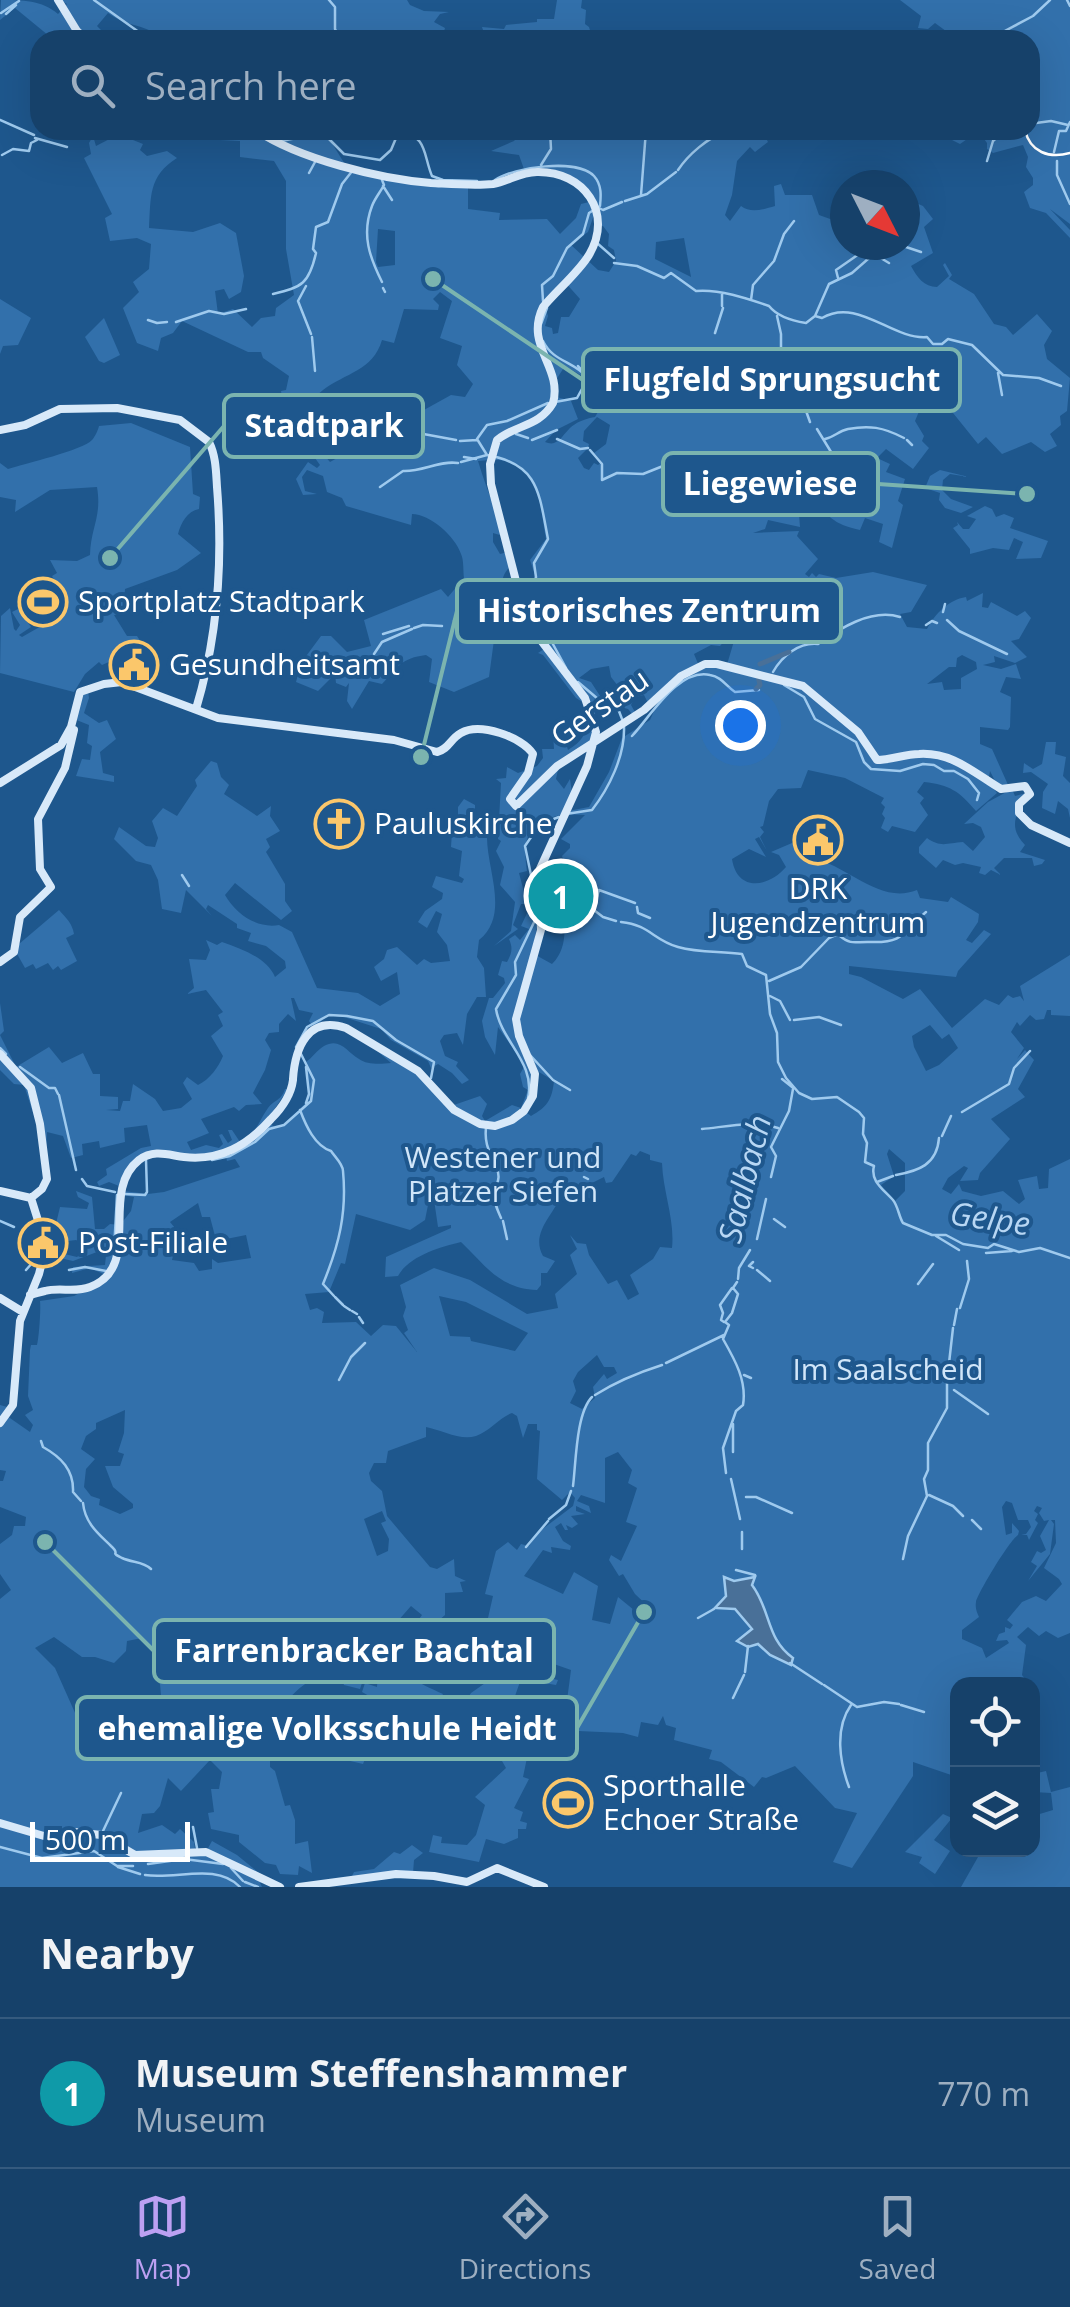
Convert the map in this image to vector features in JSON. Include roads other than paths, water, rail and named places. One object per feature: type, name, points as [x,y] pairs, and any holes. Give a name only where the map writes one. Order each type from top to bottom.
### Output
[{"type":"main road","points":[[58,0],[78,30]]},
{"type":"main road","points":[[30,1294],[86,1289],[112,1272],[117,1259],[120,1191],[132,1166],[149,1154],[211,1156],[243,1145],[285,1102],[301,1042],[316,1027],[336,1025],[418,1070],[465,1118],[495,1126],[522,1114],[533,1096],[536,1079],[517,1032],[516,1015],[540,930],[538,881],[542,861],[598,735],[584,696],[526,616],[491,484],[492,456],[500,437],[534,424],[554,401],[551,371],[537,338],[538,317],[591,251],[596,238],[594,211],[583,186],[566,176],[525,173],[491,184],[424,182],[352,167],[272,140]]},
{"type":"main road","points":[[0,430],[24,425],[60,408],[118,408],[180,420],[210,442],[220,556],[205,677],[196,709],[127,684],[112,682],[85,689],[78,694],[71,727],[55,751],[0,783]]},
{"type":"main road","name":"Gerstau","points":[[196,709],[218,718],[394,740],[439,752],[464,731],[480,728],[494,732],[527,746],[533,754],[528,773],[511,798],[514,806],[598,735],[651,704],[700,665],[712,664],[798,684],[858,732],[878,760],[938,755],[973,768],[1002,789],[1025,786],[1030,794],[1018,804],[1019,813],[1032,825],[1070,843]]},
{"type":"main road","points":[[0,962],[14,952],[21,915],[51,886],[40,869],[38,819],[65,768],[74,731],[71,727]]},
{"type":"main road","points":[[0,1054],[31,1088],[40,1124],[47,1178],[32,1198]]},
{"type":"main road","points":[[0,1190],[32,1198]]},
{"type":"main road","points":[[0,1423],[10,1413],[14,1400],[18,1328],[41,1270],[46,1246],[32,1198]]},
{"type":"main road","points":[[0,1298],[23,1312]]},
{"type":"main road","points":[[0,1822],[44,1836],[75,1832],[103,1835],[136,1855],[206,1852],[278,1886]]},
{"type":"main road","points":[[300,1887],[396,1874],[467,1882],[498,1868],[544,1887]]},
{"type":"waterway","points":[[94,0],[136,30]]},
{"type":"waterway","points":[[329,0],[335,7],[336,30]]},
{"type":"waterway","points":[[1007,30],[1033,16],[1050,0]]},
{"type":"waterway","points":[[1067,0],[1070,6]]},
{"type":"waterway","points":[[1,13],[19,1]]},
{"type":"waterway","points":[[6,14],[16,5]]},
{"type":"waterway","points":[[0,120],[30,133]]},
{"type":"waterway","points":[[1040,122],[1068,125]]},
{"type":"waterway","points":[[1054,152],[1059,131],[1066,131],[1070,122]]},
{"type":"waterway","points":[[2,155],[13,149],[29,151],[31,143],[37,140]]},
{"type":"waterway","points":[[42,140],[67,147]]},
{"type":"waterway","points":[[281,141],[286,140]]},
{"type":"waterway","points":[[330,140],[344,154],[380,160],[395,140]]},
{"type":"waterway","points":[[418,140],[432,176],[477,181]]},
{"type":"waterway","points":[[541,165],[551,149],[551,140]]},
{"type":"waterway","points":[[641,195],[645,140]]},
{"type":"waterway","points":[[678,170],[710,140]]},
{"type":"waterway","points":[[987,161],[994,140]]},
{"type":"waterway","points":[[1057,161],[1057,175],[1070,204]]},
{"type":"waterway","points":[[309,173],[315,162]]},
{"type":"waterway","points":[[495,180],[530,168],[560,166],[586,170],[598,183],[600,206],[589,213],[583,234],[567,248],[553,276],[542,285],[543,301]]},
{"type":"waterway","points":[[273,294],[298,286],[307,278],[316,253],[316,227],[328,222],[342,184],[353,170]]},
{"type":"waterway","points":[[625,201],[647,194],[676,172]]},
{"type":"waterway","points":[[382,180],[384,185],[373,203],[367,236],[382,282]]},
{"type":"waterway","points":[[383,186],[392,200]]},
{"type":"waterway","points":[[599,208],[622,202]]},
{"type":"waterway","points":[[751,300],[753,285],[774,261],[784,234],[794,221]]},
{"type":"waterway","points":[[597,243],[614,258]]},
{"type":"waterway","points":[[838,278],[836,270],[850,260]]},
{"type":"waterway","points":[[815,316],[829,284],[852,273],[867,260]]},
{"type":"waterway","points":[[884,260],[889,263]]},
{"type":"waterway","points":[[614,263],[637,266],[664,278],[671,273],[696,291],[742,297],[801,322],[815,316],[849,313],[927,337],[933,344],[948,339],[972,345],[1003,375],[1039,378],[1061,386]]},
{"type":"waterway","points":[[306,286],[298,301],[311,334]]},
{"type":"waterway","points":[[383,288],[385,292]]},
{"type":"waterway","points":[[722,293],[722,306]]},
{"type":"waterway","points":[[541,324],[547,308]]},
{"type":"waterway","points":[[715,333],[723,308]]},
{"type":"waterway","points":[[176,322],[209,311],[224,314],[246,309]]},
{"type":"waterway","points":[[777,316],[781,353],[787,358],[810,422]]},
{"type":"waterway","points":[[148,320],[167,322]]},
{"type":"waterway","points":[[312,337],[315,371]]},
{"type":"waterway","points":[[543,341],[552,353],[588,378],[577,398],[555,402]]},
{"type":"waterway","points":[[578,366],[600,390]]},
{"type":"waterway","points":[[998,373],[1002,395]]},
{"type":"waterway","points":[[548,403],[507,421],[487,425],[477,439],[487,455],[517,465],[534,483],[548,539],[534,563],[536,577],[531,604],[566,668]]},
{"type":"waterway","points":[[399,409],[408,422]]},
{"type":"waterway","points":[[409,423],[418,433],[456,440]]},
{"type":"waterway","points":[[825,439],[863,427],[883,429],[904,438]]},
{"type":"waterway","points":[[817,429],[839,465],[853,501]]},
{"type":"waterway","points":[[532,440],[557,430]]},
{"type":"waterway","points":[[516,434],[528,438]]},
{"type":"waterway","points":[[557,439],[580,449],[588,448]]},
{"type":"waterway","points":[[460,441],[477,440]]},
{"type":"waterway","points":[[907,440],[912,445]]},
{"type":"waterway","points":[[590,450],[602,464],[602,480],[617,473],[643,474],[673,462]]},
{"type":"waterway","points":[[461,462],[487,455]]},
{"type":"waterway","points":[[464,457],[476,459]]},
{"type":"waterway","points":[[380,487],[403,471],[458,463]]},
{"type":"waterway","points":[[497,599],[515,595]]},
{"type":"waterway","points":[[943,612],[945,604]]},
{"type":"waterway","points":[[769,641],[771,609]]},
{"type":"waterway","points":[[773,672],[792,651],[818,644],[856,622],[878,615],[900,617]]},
{"type":"waterway","points":[[454,621],[473,618]]},
{"type":"waterway","points":[[947,620],[959,631],[1007,654]]},
{"type":"waterway","points":[[926,625],[937,623]]},
{"type":"waterway","points":[[383,634],[409,626]]},
{"type":"waterway","points":[[414,628],[442,626]]},
{"type":"waterway","points":[[374,654],[382,642],[412,629]]},
{"type":"waterway","points":[[760,664],[789,652]]},
{"type":"waterway","points":[[632,736],[666,695],[698,675],[721,680],[735,692],[759,690]]},
{"type":"waterway","points":[[756,689],[760,685],[758,676]]},
{"type":"waterway","points":[[578,682],[598,699],[617,706],[622,719]]},
{"type":"waterway","points":[[784,685],[804,697],[815,719],[856,742],[871,769],[900,771],[934,765],[968,779],[979,793],[977,800]]},
{"type":"waterway","points":[[566,814],[592,810],[619,760],[624,727]]},
{"type":"waterway","points":[[536,899],[525,846],[540,824],[559,817]]},
{"type":"waterway","points":[[182,875],[189,886]]},
{"type":"waterway","name":"Gelpe","points":[[544,883],[577,897],[603,917],[616,921]]},
{"type":"waterway","points":[[565,891],[568,885],[597,896],[599,890],[635,903]]},
{"type":"waterway","points":[[637,907],[638,913],[650,918]]},
{"type":"waterway","points":[[840,936],[854,942],[890,941],[926,912]]},
{"type":"waterway","points":[[528,1098],[527,1074],[496,1009],[516,975],[515,962],[537,916]]},
{"type":"waterway","points":[[829,921],[830,933]]},
{"type":"waterway","name":"Gelpe","points":[[621,922],[639,926],[678,947],[742,954],[747,966],[766,975],[778,1062],[786,1078],[799,1093],[812,1099],[837,1097],[864,1118],[865,1162],[874,1166],[876,1180],[895,1202],[903,1223],[963,1244],[988,1248],[994,1244],[1019,1252],[1040,1248],[1070,1258]]},
{"type":"waterway","points":[[769,981],[801,967],[829,938],[838,934]]},
{"type":"waterway","points":[[770,996],[780,1001],[790,1020]]},
{"type":"waterway","points":[[296,1047],[307,1027],[329,1015],[373,1021],[434,1062],[431,1078]]},
{"type":"waterway","points":[[794,1020],[819,1017],[841,1025]]},
{"type":"waterway","points":[[0,1048],[6,1054]]},
{"type":"waterway","points":[[962,1112],[1009,1084],[1014,1068],[1030,1051]]},
{"type":"waterway","points":[[212,1160],[230,1156],[269,1129],[284,1125],[311,1101],[314,1080],[300,1052]]},
{"type":"waterway","points":[[530,1055],[553,1080],[570,1090]]},
{"type":"waterway","points":[[20,1067],[49,1088],[55,1088],[58,1094]]},
{"type":"waterway","points":[[306,1067],[306,1103]]},
{"type":"waterway","points":[[782,1079],[792,1087]]},
{"type":"waterway","name":"Saalbach","points":[[771,1177],[776,1156],[771,1147],[789,1111],[793,1089]]},
{"type":"waterway","points":[[59,1095],[76,1170]]},
{"type":"waterway","points":[[300,1110],[312,1135],[343,1168],[340,1229],[323,1284],[334,1296]]},
{"type":"waterway","points":[[942,1136],[951,1116]]},
{"type":"waterway","points":[[702,1129],[750,1124],[778,1128]]},
{"type":"waterway","points":[[486,1128],[487,1145],[498,1173],[495,1200],[501,1218]]},
{"type":"waterway","points":[[896,1175],[930,1161],[939,1138]]},
{"type":"waterway","points":[[124,1194],[147,1192],[146,1160]]},
{"type":"waterway","points":[[877,1182],[893,1176]]},
{"type":"waterway","points":[[584,1177],[588,1179]]},
{"type":"waterway","points":[[82,1179],[87,1186],[115,1192]]},
{"type":"waterway","points":[[114,1251],[117,1195]]},
{"type":"waterway","name":"Saalbach","points":[[757,1239],[766,1199]]},
{"type":"waterway","points":[[774,1219],[785,1227]]},
{"type":"waterway","points":[[0,1221],[14,1227]]},
{"type":"waterway","points":[[503,1221],[507,1239]]},
{"type":"waterway","points":[[24,1235],[40,1254],[26,1270]]},
{"type":"waterway","points":[[936,1236],[959,1250]]},
{"type":"waterway","name":"Saalbach","points":[[738,1279],[739,1268],[750,1250]]},
{"type":"waterway","points":[[986,1253],[1012,1251]]},
{"type":"waterway","points":[[960,1308],[969,1279],[967,1261]]},
{"type":"waterway","points":[[753,1262],[749,1266],[753,1268]]},
{"type":"waterway","points":[[918,1284],[933,1264]]},
{"type":"waterway","points":[[69,1270],[85,1267],[106,1271]]},
{"type":"waterway","points":[[757,1270],[770,1281]]},
{"type":"waterway","name":"Saalbach","points":[[726,1473],[723,1448],[744,1396],[739,1371],[723,1339],[729,1325],[725,1322],[738,1294],[733,1288],[737,1282]]},
{"type":"waterway","points":[[724,1322],[720,1305],[732,1288]]},
{"type":"waterway","points":[[335,1297],[343,1305]]},
{"type":"waterway","points":[[344,1306],[350,1310]]},
{"type":"waterway","points":[[954,1325],[957,1309]]},
{"type":"waterway","points":[[352,1311],[357,1314]]},
{"type":"waterway","points":[[359,1317],[363,1323]]},
{"type":"waterway","points":[[948,1372],[953,1328]]},
{"type":"waterway","points":[[666,1363],[724,1335]]},
{"type":"waterway","points":[[339,1380],[351,1357],[365,1343]]},
{"type":"waterway","points":[[595,1395],[662,1365]]},
{"type":"waterway","points":[[744,1375],[751,1378]]},
{"type":"waterway","points":[[903,1559],[908,1536],[927,1496],[924,1479],[928,1443],[947,1408],[947,1377]]},
{"type":"waterway","points":[[954,1390],[988,1414]]},
{"type":"waterway","points":[[573,1486],[580,1426],[592,1397]]},
{"type":"waterway","points":[[733,1424],[733,1452]]},
{"type":"waterway","points":[[41,1441],[65,1465],[73,1492],[81,1501]]},
{"type":"waterway","name":"Saalbach","points":[[731,1479],[740,1519]]},
{"type":"waterway","points":[[549,1519],[566,1505],[571,1491]]},
{"type":"waterway","points":[[929,1495],[953,1506],[963,1516]]},
{"type":"waterway","points":[[746,1497],[756,1497],[792,1513]]},
{"type":"waterway","points":[[83,1503],[90,1523],[116,1555],[151,1569]]},
{"type":"waterway","points":[[972,1520],[981,1529]]},
{"type":"waterway","points":[[526,1547],[548,1521]]},
{"type":"waterway","name":"Saalbach","points":[[742,1532],[742,1549]]},
{"type":"waterway","points":[[736,1570],[755,1575]]},
{"type":"waterway","points":[[698,1618],[714,1609]]},
{"type":"waterway","points":[[745,1672],[748,1646]]},
{"type":"waterway","name":"Saalbach","points":[[790,1663],[822,1684]]},
{"type":"waterway","points":[[733,1698],[744,1675]]},
{"type":"waterway","name":"Saalbach","points":[[824,1685],[857,1707],[884,1702],[899,1704]]},
{"type":"waterway","points":[[849,1787],[840,1746],[842,1725],[851,1705]]},
{"type":"waterway","name":"Saalbach","points":[[901,1705],[924,1712]]},
{"type":"waterway","points":[[103,1831],[121,1793]]},
{"type":"waterway","points":[[193,1827],[197,1848]]},
{"type":"waterway","points":[[0,1847],[42,1858],[94,1851],[117,1866],[133,1866]]},
{"type":"waterway","points":[[148,1864],[184,1859],[223,1864]]},
{"type":"waterway","points":[[118,1867],[140,1874]]},
{"type":"waterway","points":[[231,1868],[243,1881]]},
{"type":"waterway","points":[[145,1875],[219,1875],[240,1887]]},
{"type":"waterway","points":[[245,1882],[258,1887]]},
{"type":"tram line","points":[[1029,140],[1042,152],[1070,153]]},
{"type":"place","name":"Flugfeld Sprungsucht","points":[[433,279]]},
{"type":"place","name":"Liegewiese","points":[[1027,494]]},
{"type":"place","name":"Stadtpark","points":[[110,558]]},
{"type":"place","name":"Sportplatz Stadtpark","points":[[43,602]]},
{"type":"place","name":"Gesundheitsamt","points":[[134,665]]},
{"type":"place","name":"Historisches Zentrum","points":[[421,757]]},
{"type":"place","name":"Pauluskirche","points":[[339,824]]},
{"type":"place","name":"DRK Jugendzentrum","points":[[818,840]]},
{"type":"place","name":"Museum Steffenshammer","points":[[561,896]]},
{"type":"place","name":"Post-Filiale","points":[[43,1243]]},
{"type":"place","name":"Farrenbracker Bachtal","points":[[45,1542]]},
{"type":"place","name":"ehemalige Volksschule Heidt","points":[[644,1612]]},
{"type":"place","name":"Sporthalle Echoer Straße","points":[[568,1803]]},
{"type":"park label","name":"Westener und Platzer Siefen","points":[[503,1175]]},
{"type":"park label","name":"Im Saalscheid","points":[[888,1370]]}]
